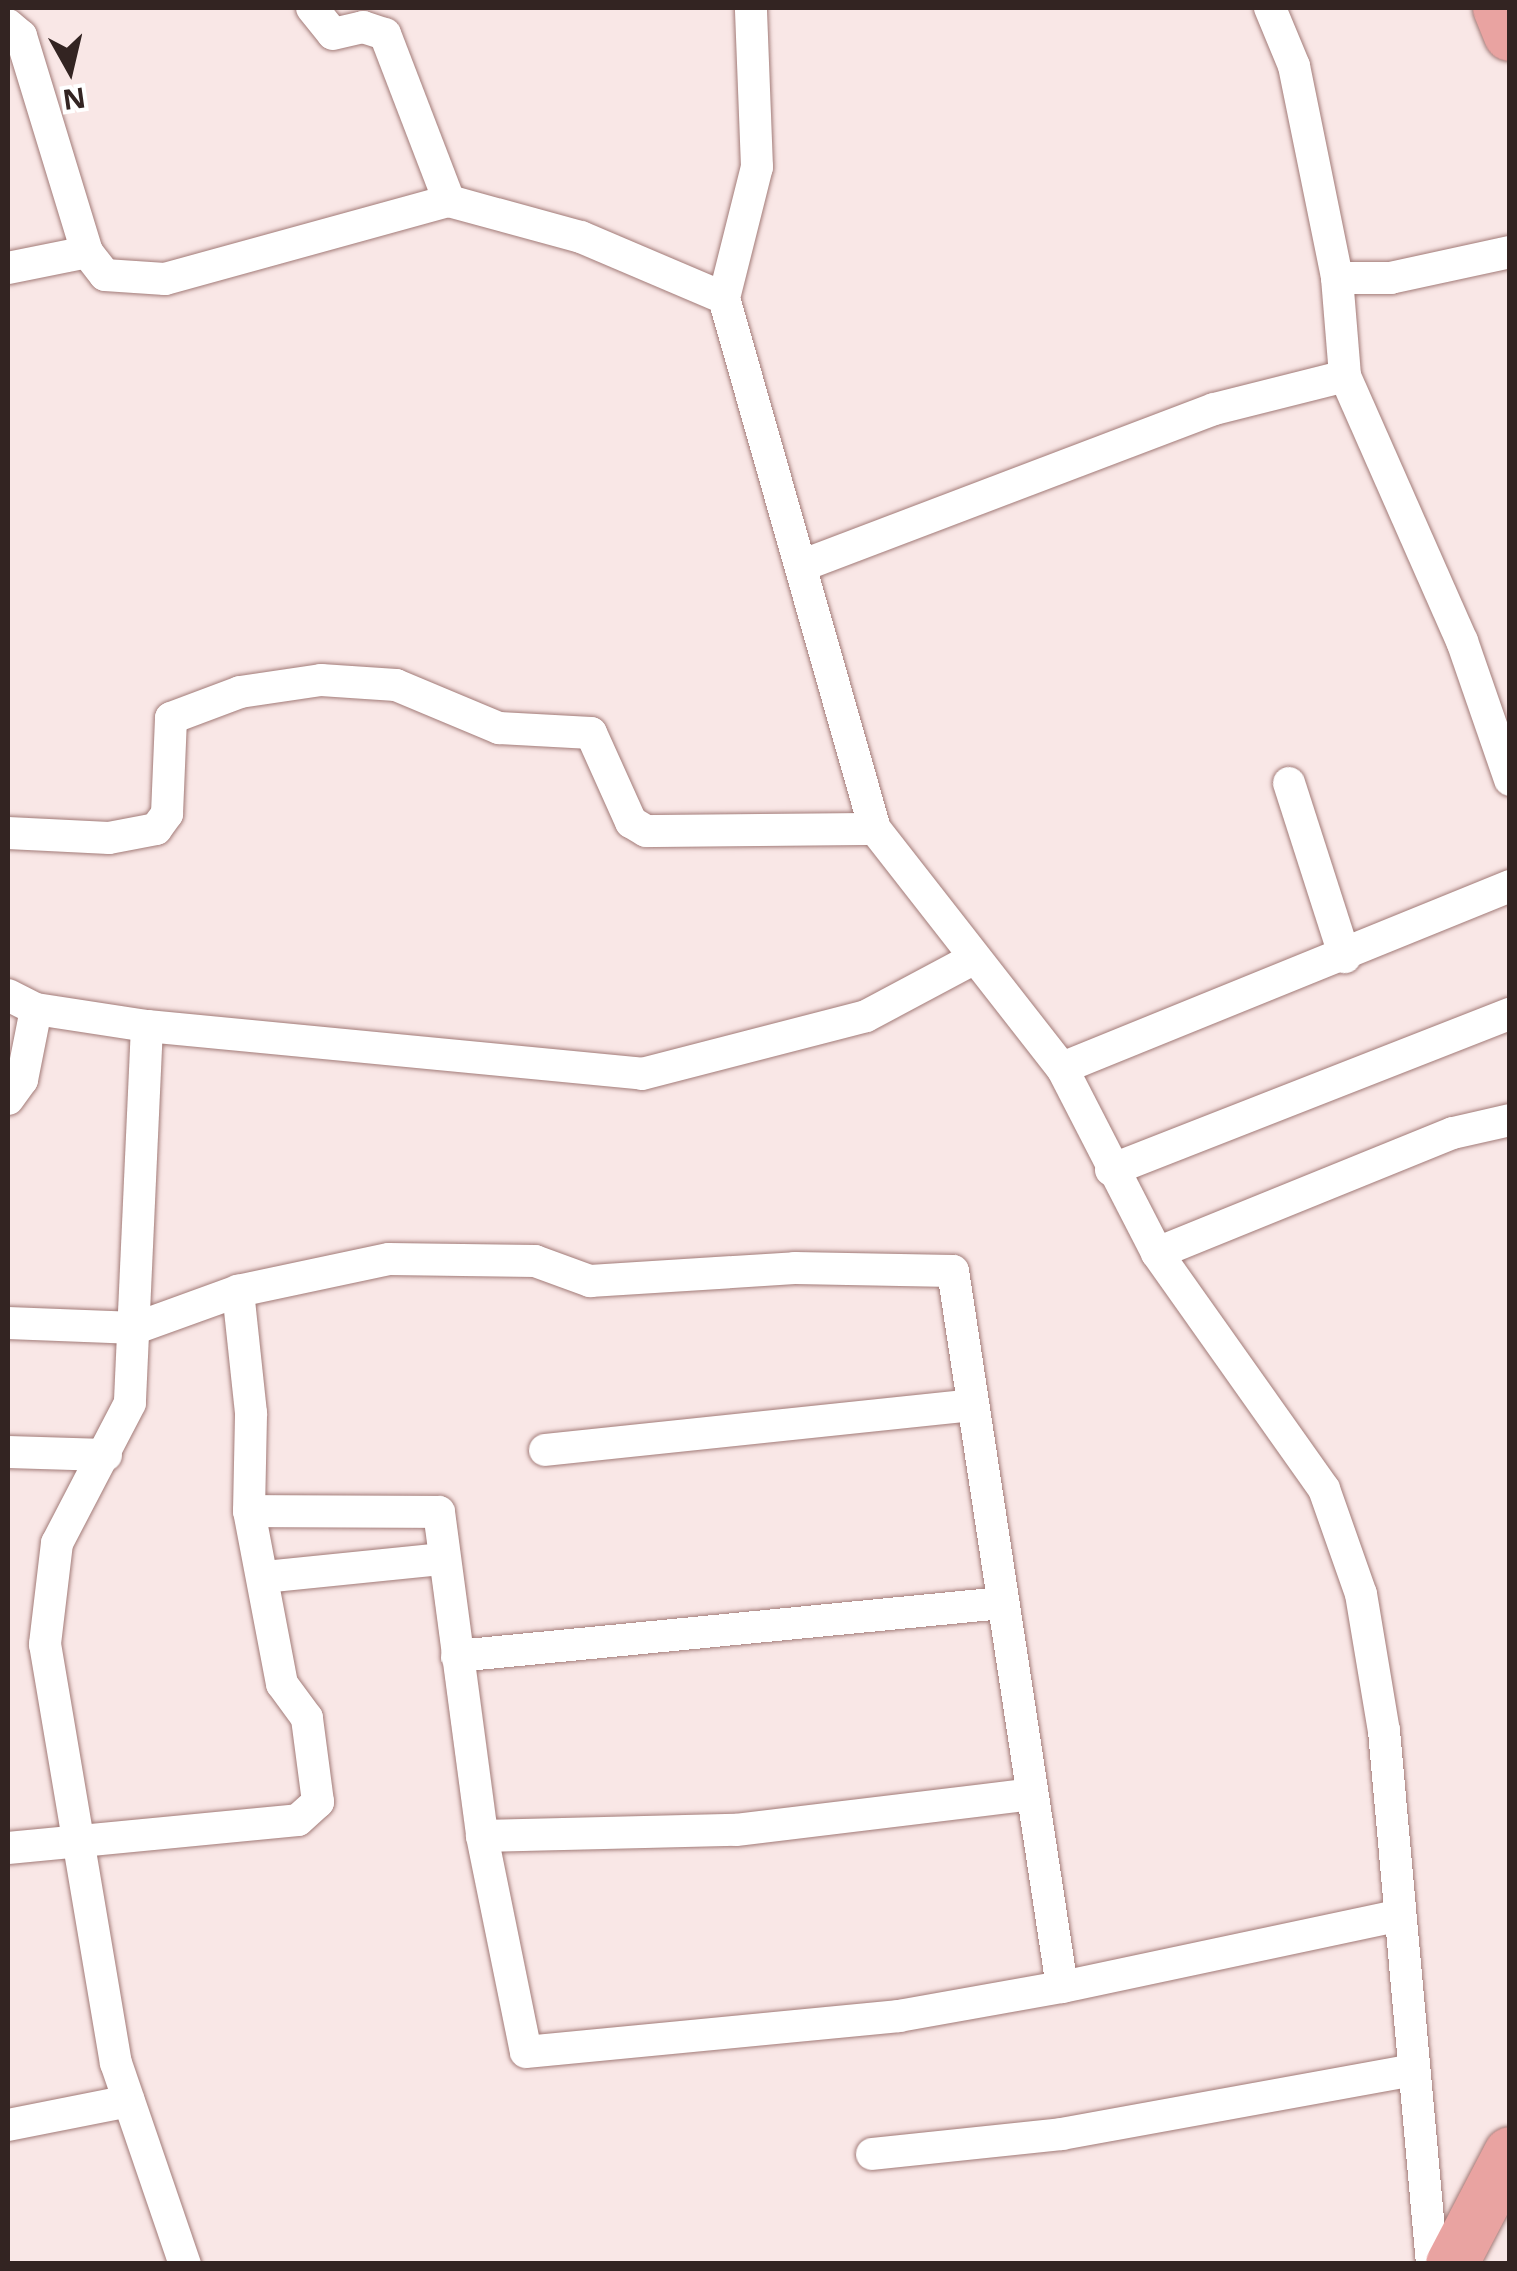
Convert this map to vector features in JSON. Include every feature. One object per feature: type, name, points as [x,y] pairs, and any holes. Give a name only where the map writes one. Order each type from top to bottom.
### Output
[{"type":"main road","points":[[1500,8],[1510,35]]},
{"type":"main road","points":[[1452,2264],[1510,2152]]},
{"type":"street","points":[[312,8],[333,34],[364,27],[385,34],[449,201]]},
{"type":"street","points":[[751,8],[757,167],[724,298],[806,564],[876,829],[1062,1068],[1110,1170],[1157,1253],[1324,1489],[1360,1594],[1381,1712],[1410,2071],[1432,2264]]},
{"type":"street","points":[[1270,8],[1302,100],[1337,278],[1345,376],[1462,641],[1510,780]]},
{"type":"street","points":[[8,25],[21,36],[86,252],[105,275],[165,278],[449,201],[581,237],[724,298]]},
{"type":"street","points":[[8,268],[86,252]]},
{"type":"street","points":[[1337,278],[1391,278],[1510,252]]},
{"type":"street","points":[[806,564],[1214,410],[1345,376]]},
{"type":"street","points":[[8,833],[109,838],[156,828],[167,814],[170,718],[240,692],[321,680],[396,684],[498,728],[591,732],[631,822],[646,831],[876,829]]},
{"type":"street","points":[[1289,783],[1345,957]]},
{"type":"street","points":[[1062,1068],[1345,957],[1510,886]]},
{"type":"street","points":[[8,1100],[22,1080],[22,1002],[147,1026],[642,1074],[866,1016],[975,958]]},
{"type":"street","points":[[1110,1170],[1510,1014]]},
{"type":"street","points":[[147,1026],[133,1218],[136,1328],[130,1403],[106,1456],[57,1543],[45,1644],[129,2100],[185,2264]]},
{"type":"street","points":[[1157,1253],[1453,1133],[1510,1120]]},
{"type":"street","points":[[8,1324],[136,1328],[238,1291],[390,1258],[535,1261],[590,1281],[795,1268],[953,1272],[1062,1987]]},
{"type":"street","points":[[8,1848],[310,1816],[318,1802],[307,1718],[282,1684],[249,1511],[252,1413],[238,1291]]},
{"type":"street","points":[[546,1450],[971,1405]]},
{"type":"street","points":[[8,1452],[106,1456]]},
{"type":"street","points":[[249,1511],[440,1512],[442,1560],[482,1836],[526,2052],[899,2016],[1062,1987],[1396,1916]]},
{"type":"street","points":[[264,1577],[442,1560]]},
{"type":"street","points":[[457,1656],[1002,1604]]},
{"type":"street","points":[[482,1836],[736,1830],[1032,1794]]},
{"type":"street","points":[[872,2154],[1062,2134],[1410,2071]]},
{"type":"street","points":[[8,2125],[129,2100]]}]
